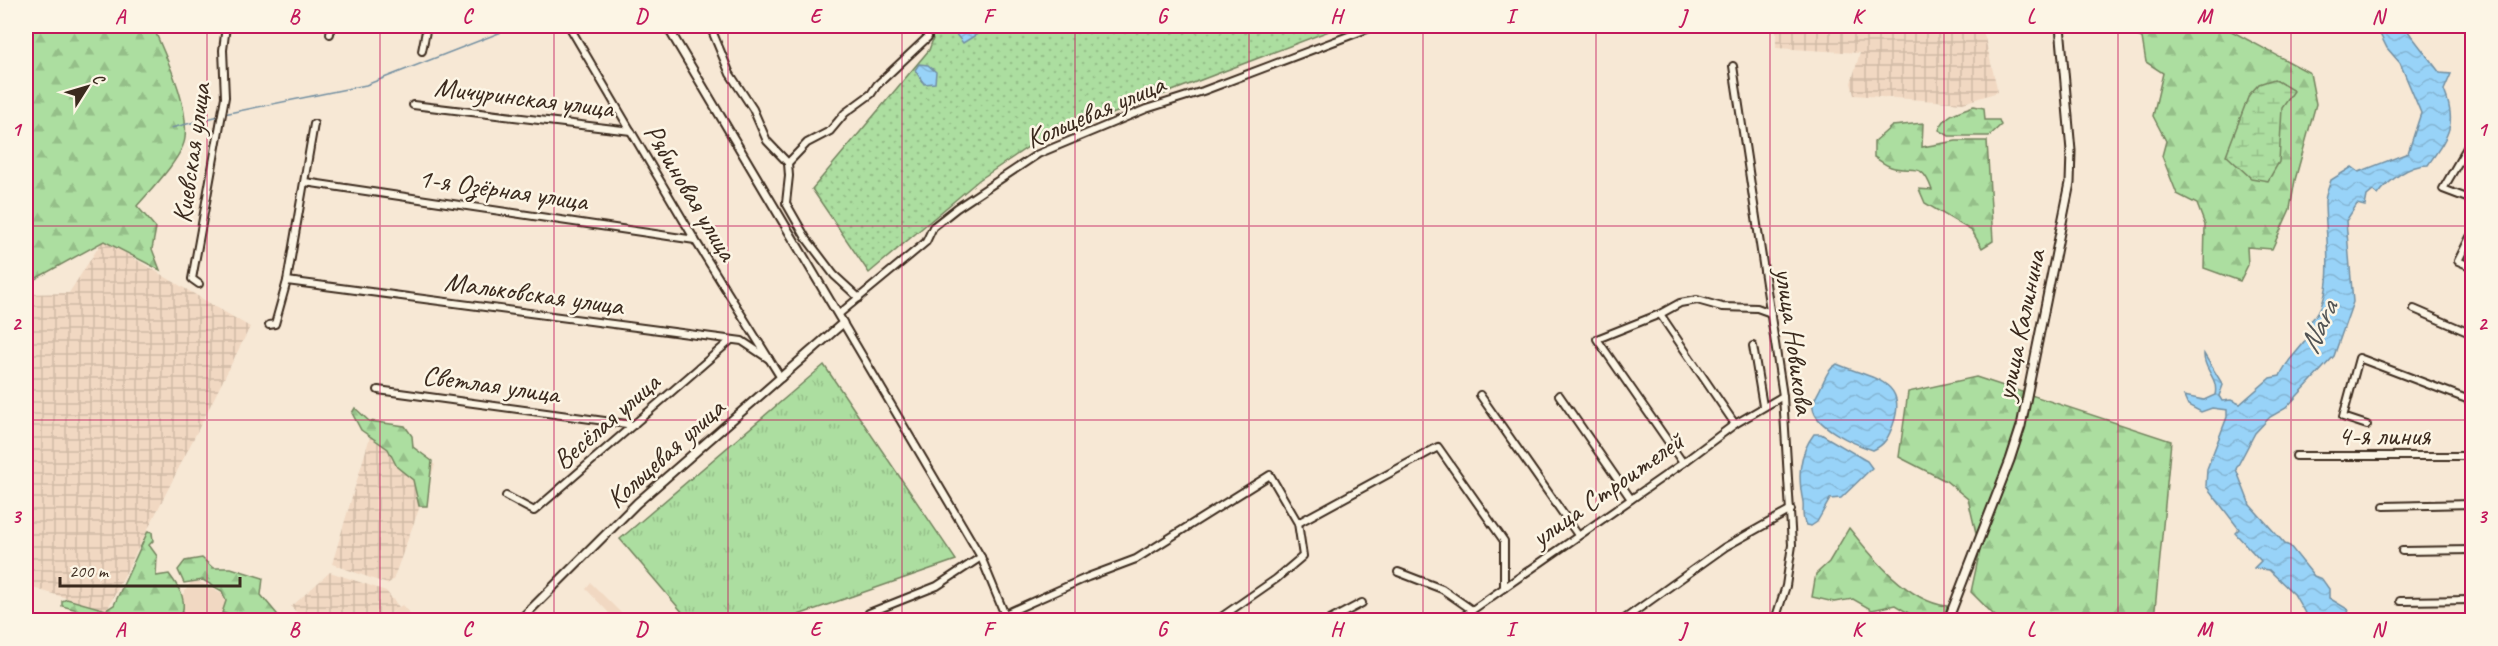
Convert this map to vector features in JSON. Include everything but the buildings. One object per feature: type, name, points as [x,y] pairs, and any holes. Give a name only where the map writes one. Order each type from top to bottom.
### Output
[{"type":"street","name":"Киевская улица","points":[[199,284],[192,279],[225,97],[223,50],[226,26]]},
{"type":"street","points":[[330,34],[331,26]]},
{"type":"street","points":[[422,51],[427,26]]},
{"type":"street","name":"Рябиновая улица","points":[[569,26],[695,240],[781,378]]},
{"type":"street","points":[[667,26],[981,557],[1006,617],[1088,577],[1136,559],[1270,475],[1298,523],[1303,556],[1276,579],[1217,621]]},
{"type":"street","points":[[710,26],[730,74],[753,109],[767,141],[788,163],[786,203],[806,238],[834,275],[859,298]]},
{"type":"street","points":[[788,163],[807,143],[830,131],[845,113],[871,94],[877,85],[928,37],[923,26]]},
{"type":"street","name":"Кольцевая улица","points":[[839,314],[926,242],[933,227],[957,208],[1038,154],[1146,109],[1203,91],[1375,26]]},
{"type":"street","name":"улица Калинина","points":[[1948,621],[2021,426],[2067,204],[2071,151],[2060,26]]},
{"type":"street","name":"улица Новикова","points":[[1733,66],[1783,396],[1792,545],[1786,586],[1775,621]]},
{"type":"street","name":"Мичуринская улица","points":[[413,105],[631,131]]},
{"type":"street","points":[[269,325],[275,324],[287,281],[314,124]]},
{"type":"street","points":[[2472,139],[2443,189],[2472,200]]},
{"type":"street","name":"1-я Озёрная улица","points":[[305,182],[695,240]]},
{"type":"street","points":[[2470,237],[2458,261],[2472,267]]},
{"type":"street","name":"Мальковская улица","points":[[287,281],[742,341],[769,359]]},
{"type":"street","points":[[1683,463],[1597,339],[1660,314],[1680,303],[1697,300],[1722,308],[1757,308],[1771,313]]},
{"type":"street","points":[[2414,309],[2472,334]]},
{"type":"street","points":[[1660,314],[1735,424]]},
{"type":"street","name":"Кольцевая улица","points":[[520,621],[638,503],[843,323]]},
{"type":"street","name":"Весёлая улица","points":[[506,496],[534,511],[730,340]]},
{"type":"street","points":[[1753,346],[1763,406]]},
{"type":"street","points":[[2367,425],[2343,417],[2359,358],[2472,401]]},
{"type":"street","name":"Светлая улица","points":[[378,390],[634,425]]},
{"type":"street","points":[[1480,395],[1578,535]]},
{"type":"street","points":[[1559,396],[1631,499]]},
{"type":"street","name":"улица Строителей","points":[[1458,621],[1735,424],[1783,396]]},
{"type":"street","points":[[1298,523],[1437,447],[1504,541],[1504,588]]},
{"type":"street","name":"4-я линия","points":[[2296,456],[2472,456]]},
{"type":"street","points":[[2384,506],[2472,504]]},
{"type":"street","points":[[1623,621],[1725,547],[1791,510]]},
{"type":"street","points":[[2402,551],[2472,550]]},
{"type":"street","points":[[871,621],[869,613],[937,586],[981,557]]},
{"type":"street","points":[[1398,572],[1442,588],[1472,610]]},
{"type":"street","points":[[2400,601],[2472,600]]},
{"type":"street","points":[[1330,621],[1362,603]]},
{"type":"shaded area","points":[[1776,26],[1982,26],[1998,92],[1963,103],[1854,95],[1851,83],[1860,53],[1776,48]]},
{"type":"shaded area","points":[[103,240],[250,327],[107,610],[26,586],[26,294],[69,293]]},
{"type":"shaded area","points":[[375,420],[435,465],[393,580],[387,584],[332,564]]},
{"type":"shaded area","points":[[330,572],[386,591],[399,607],[383,620],[305,620],[291,607]]},
{"type":"shaded area","points":[[193,579],[230,597],[217,620],[166,620]]},
{"type":"shaded area","points":[[591,583],[623,615],[618,620],[603,620],[609,613],[586,589]]},
{"type":"shaded area","points":[[402,605],[416,620],[383,620],[399,607]]},
{"type":"green space","points":[[26,26],[153,26],[180,95],[185,124],[185,138],[178,155],[137,206],[156,228],[152,249],[160,270],[104,241],[26,284]]},
{"type":"green space","points":[[926,26],[1342,26],[1031,145],[979,180],[869,273],[812,189],[929,50],[933,39]]},
{"type":"green space","points":[[2113,26],[2189,26],[2191,30],[2224,27],[2310,73],[2316,104],[2295,180],[2290,209],[2272,249],[2247,247],[2248,265],[2240,281],[2204,268],[2205,225],[2197,204],[2177,194],[2162,156],[2166,141],[2153,116],[2163,73],[2146,62],[2142,38]]},
{"type":"green space","points":[[2274,79],[2294,91],[2282,108],[2279,162],[2268,181],[2251,178],[2226,155],[2249,95],[2259,84]]},
{"type":"green space","points":[[1974,106],[1984,108],[1985,120],[1999,120],[2001,125],[1989,136],[1949,136],[1939,130],[1949,117]]},
{"type":"green space","points":[[1923,123],[1922,147],[1956,141],[1987,141],[1993,241],[1982,248],[1972,231],[1925,203],[1919,189],[1932,190],[1924,174],[1920,171],[1891,167],[1874,157],[1874,142],[1892,126]]},
{"type":"green space","points":[[824,365],[956,560],[784,620],[689,620],[620,539]]},
{"type":"green space","points":[[1976,377],[2171,441],[2154,620],[2006,620],[1997,618],[1971,592],[1980,550],[1968,499],[1946,481],[1899,457],[1908,392]]},
{"type":"green space","points":[[355,408],[369,421],[405,426],[412,436],[413,447],[432,461],[427,506],[419,506],[413,480],[397,467],[388,449],[361,430],[352,413]]},
{"type":"green space","points":[[1849,528],[1880,564],[1905,587],[1933,603],[1947,606],[1944,620],[1920,620],[1895,605],[1872,610],[1853,599],[1834,602],[1812,597],[1816,574],[1829,562]]},
{"type":"green space","points":[[148,531],[152,532],[153,541],[149,545],[157,556],[156,576],[169,574],[182,596],[183,607],[180,620],[115,620],[62,606],[62,601],[67,599],[106,610],[114,605]]},
{"type":"green space","points":[[202,558],[213,568],[231,568],[263,578],[261,595],[282,620],[246,620],[222,613],[226,601],[222,591],[203,580],[184,583],[178,570],[185,561]]},
{"type":"water","points":[[952,26],[975,26],[979,33],[963,43]]},
{"type":"water","name":"Nara","points":[[2376,26],[2404,26],[2440,73],[2451,74],[2444,90],[2450,112],[2449,130],[2428,165],[2400,174],[2378,195],[2373,191],[2367,196],[2365,206],[2357,204],[2346,221],[2353,302],[2334,356],[2286,408],[2270,417],[2255,433],[2236,469],[2250,505],[2285,544],[2290,546],[2314,576],[2322,579],[2329,589],[2329,598],[2349,610],[2345,620],[2309,620],[2294,594],[2269,570],[2254,568],[2261,561],[2235,533],[2239,529],[2206,486],[2207,469],[2227,417],[2227,410],[2212,408],[2201,412],[2188,405],[2184,396],[2204,400],[2215,395],[2215,384],[2204,360],[2204,354],[2223,385],[2219,396],[2222,401],[2231,400],[2240,404],[2270,378],[2280,376],[2309,335],[2312,328],[2309,322],[2318,312],[2324,299],[2328,266],[2325,202],[2331,180],[2352,167],[2359,172],[2408,153],[2421,113],[2400,63],[2387,48]]},
{"type":"water","points":[[919,64],[928,65],[936,72],[935,83],[924,84],[915,70]]},
{"type":"water","points":[[1837,364],[1883,382],[1896,398],[1897,410],[1890,433],[1884,443],[1873,450],[1856,444],[1826,427],[1814,412],[1814,400],[1827,374]]},
{"type":"water","points":[[1814,434],[1821,434],[1867,461],[1872,468],[1841,498],[1830,499],[1817,522],[1811,526],[1806,525],[1804,519],[1800,475],[1802,458]]},
{"type":"waterway","points":[[224,114],[366,85],[517,26]]},
{"type":"waterway","points":[[171,128],[219,116]]}]
